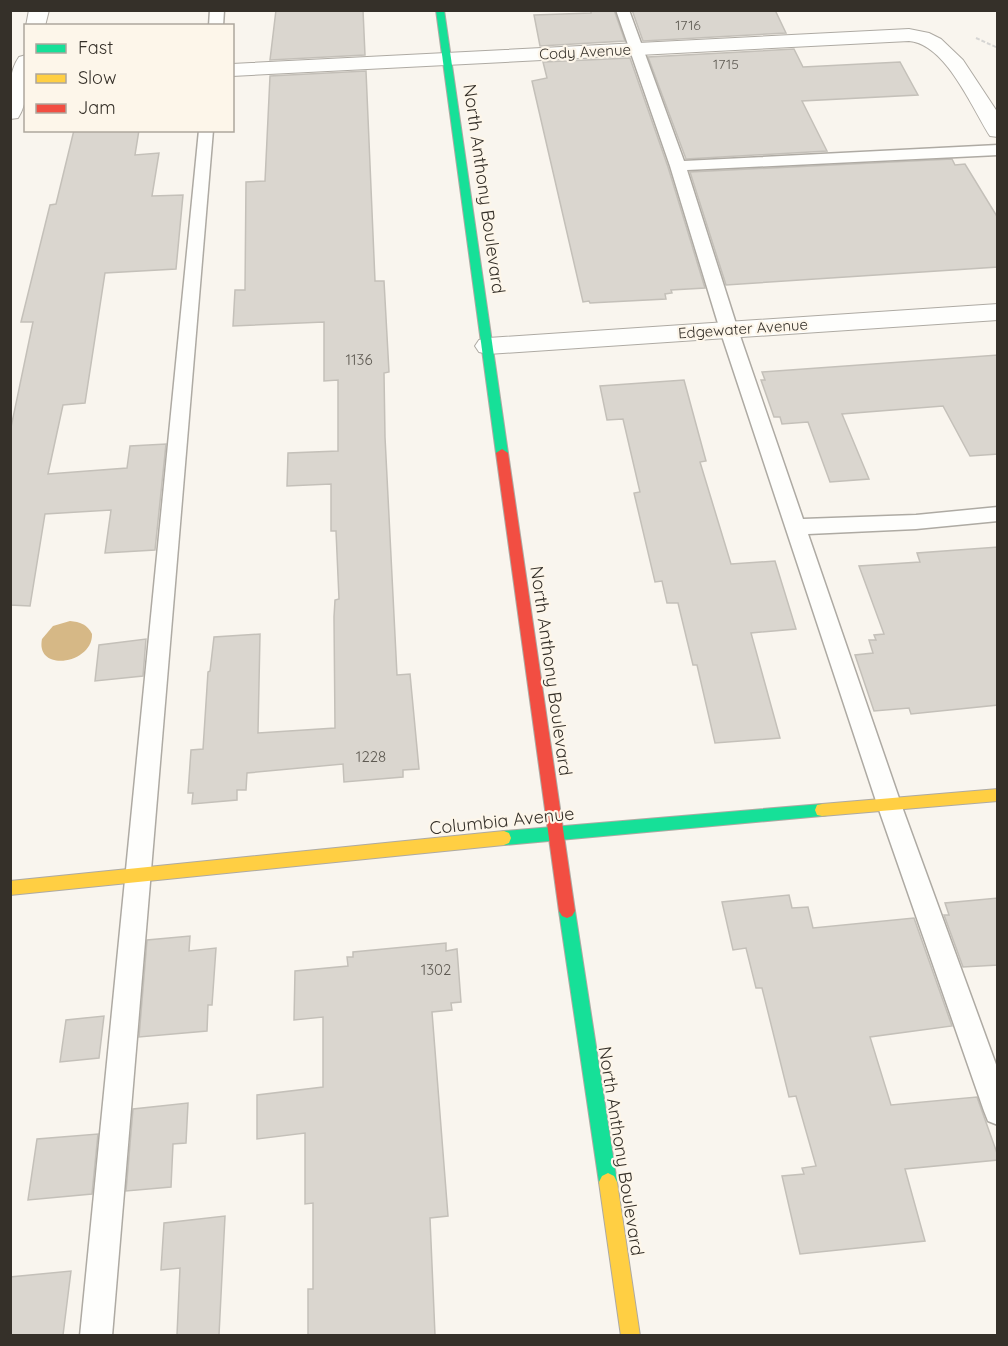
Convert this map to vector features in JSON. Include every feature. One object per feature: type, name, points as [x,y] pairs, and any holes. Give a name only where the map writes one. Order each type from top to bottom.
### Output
[{"type":"main road","name":"North Anthony Boulevard","points":[[440,10],[556,833],[631,1335]]},
{"type":"main road","name":"Columbia Avenue","points":[[10,888],[556,833],[998,795]]},
{"type":"street","name":"Cody Avenue","points":[[234,70],[885,35],[920,36],[936,44],[950,58],[998,131]]},
{"type":"street","points":[[10,113],[20,76]]},
{"type":"street","name":"Edgewater Avenue","points":[[488,346],[998,312]]},
{"type":"lane","points":[[622,10],[678,166],[729,330],[889,804],[998,1111]]},
{"type":"lane","points":[[96,1335],[206,132]]},
{"type":"lane","points":[[678,166],[998,150]]},
{"type":"lane","points":[[797,527],[916,522],[998,514]]},
{"type":"shaded area","points":[[70,621],[88,628],[92,634],[90,644],[75,658],[55,660],[47,657],[42,650],[42,639],[53,626]]},
{"type":"building","points":[[276,10],[363,10],[365,55],[270,60]]},
{"type":"building","points":[[591,10],[614,10],[625,41],[540,46],[534,15],[591,13]]},
{"type":"building","points":[[632,10],[775,10],[786,33],[643,41]]},
{"type":"building","points":[[794,49],[803,67],[900,62],[918,95],[802,101],[827,151],[686,159],[648,57]]},
{"type":"building","points":[[630,58],[668,167],[705,288],[671,290],[672,293],[665,294],[666,299],[583,302],[532,81],[547,78],[543,62]]},
{"type":"building","points":[[366,71],[375,281],[384,281],[389,372],[384,373],[385,437],[397,675],[410,674],[419,769],[403,770],[403,777],[344,782],[343,764],[247,773],[246,790],[237,790],[237,800],[192,804],[193,793],[188,793],[191,750],[203,749],[208,672],[210,671],[214,637],[260,634],[258,733],[335,728],[334,617],[335,600],[339,599],[336,531],[331,531],[331,484],[287,486],[288,453],[338,451],[338,380],[324,381],[324,322],[233,326],[235,290],[245,290],[246,182],[265,181],[270,76]]},
{"type":"building","points":[[74,132],[139,132],[135,155],[159,153],[152,196],[183,195],[176,269],[105,273],[85,403],[63,405],[48,474],[127,468],[130,446],[166,444],[155,550],[105,553],[111,510],[45,514],[30,606],[10,605],[10,432],[33,322],[21,322],[50,205],[56,204]]},
{"type":"building","points":[[952,159],[955,165],[965,164],[998,218],[998,267],[726,285],[690,172]]},
{"type":"building","points":[[998,355],[998,454],[970,456],[943,406],[842,414],[869,479],[830,482],[808,422],[782,424],[780,417],[774,417],[761,380],[765,380],[762,372]]},
{"type":"building","points":[[684,380],[706,461],[700,462],[731,564],[775,561],[796,629],[751,633],[780,738],[715,743],[697,665],[693,665],[678,603],[667,603],[662,581],[655,582],[634,493],[640,492],[623,419],[607,420],[600,386]]},
{"type":"building","points":[[998,547],[998,705],[911,714],[909,708],[874,711],[855,655],[873,653],[869,640],[876,640],[874,635],[884,634],[859,566],[920,562],[917,553]]},
{"type":"building","points":[[146,639],[143,676],[95,681],[99,645]]},
{"type":"building","points":[[789,895],[792,908],[808,907],[813,928],[914,918],[952,1026],[870,1037],[891,1105],[977,1097],[998,1156],[998,1160],[905,1169],[925,1241],[800,1254],[782,1176],[804,1174],[802,1168],[816,1166],[796,1096],[789,1097],[762,988],[756,988],[746,948],[733,950],[722,902]]},
{"type":"building","points":[[998,898],[998,965],[963,967],[944,915],[949,915],[945,903]]},
{"type":"building","points":[[190,936],[189,951],[216,948],[212,1005],[208,1005],[207,1031],[139,1037],[147,940]]},
{"type":"building","points":[[446,943],[446,951],[457,949],[461,1002],[451,1003],[452,1010],[432,1012],[448,1216],[430,1218],[435,1335],[308,1335],[308,1289],[313,1289],[313,1203],[305,1204],[305,1133],[257,1139],[257,1095],[323,1087],[323,1017],[294,1020],[295,971],[348,966],[347,957],[353,957],[353,952]]},
{"type":"building","points":[[104,1016],[99,1058],[60,1062],[66,1020]]},
{"type":"building","points":[[188,1103],[186,1143],[173,1144],[171,1187],[126,1191],[133,1109]]},
{"type":"building","points":[[98,1134],[92,1194],[28,1200],[37,1139]]},
{"type":"building","points":[[225,1216],[219,1335],[177,1335],[180,1268],[161,1270],[164,1223]]},
{"type":"building","points":[[71,1271],[63,1335],[10,1335],[10,1277]]},
{"type":"traffic: fast","points":[[440,10],[502,453]]},
{"type":"traffic: fast","points":[[504,838],[822,810]]},
{"type":"traffic: fast","points":[[567,911],[608,1182]]},
{"type":"traffic: slow","points":[[822,810],[998,795]]},
{"type":"traffic: slow","points":[[10,888],[504,838]]},
{"type":"traffic: slow","points":[[608,1182],[631,1336]]},
{"type":"traffic: jam","points":[[502,453],[567,911]]}]
